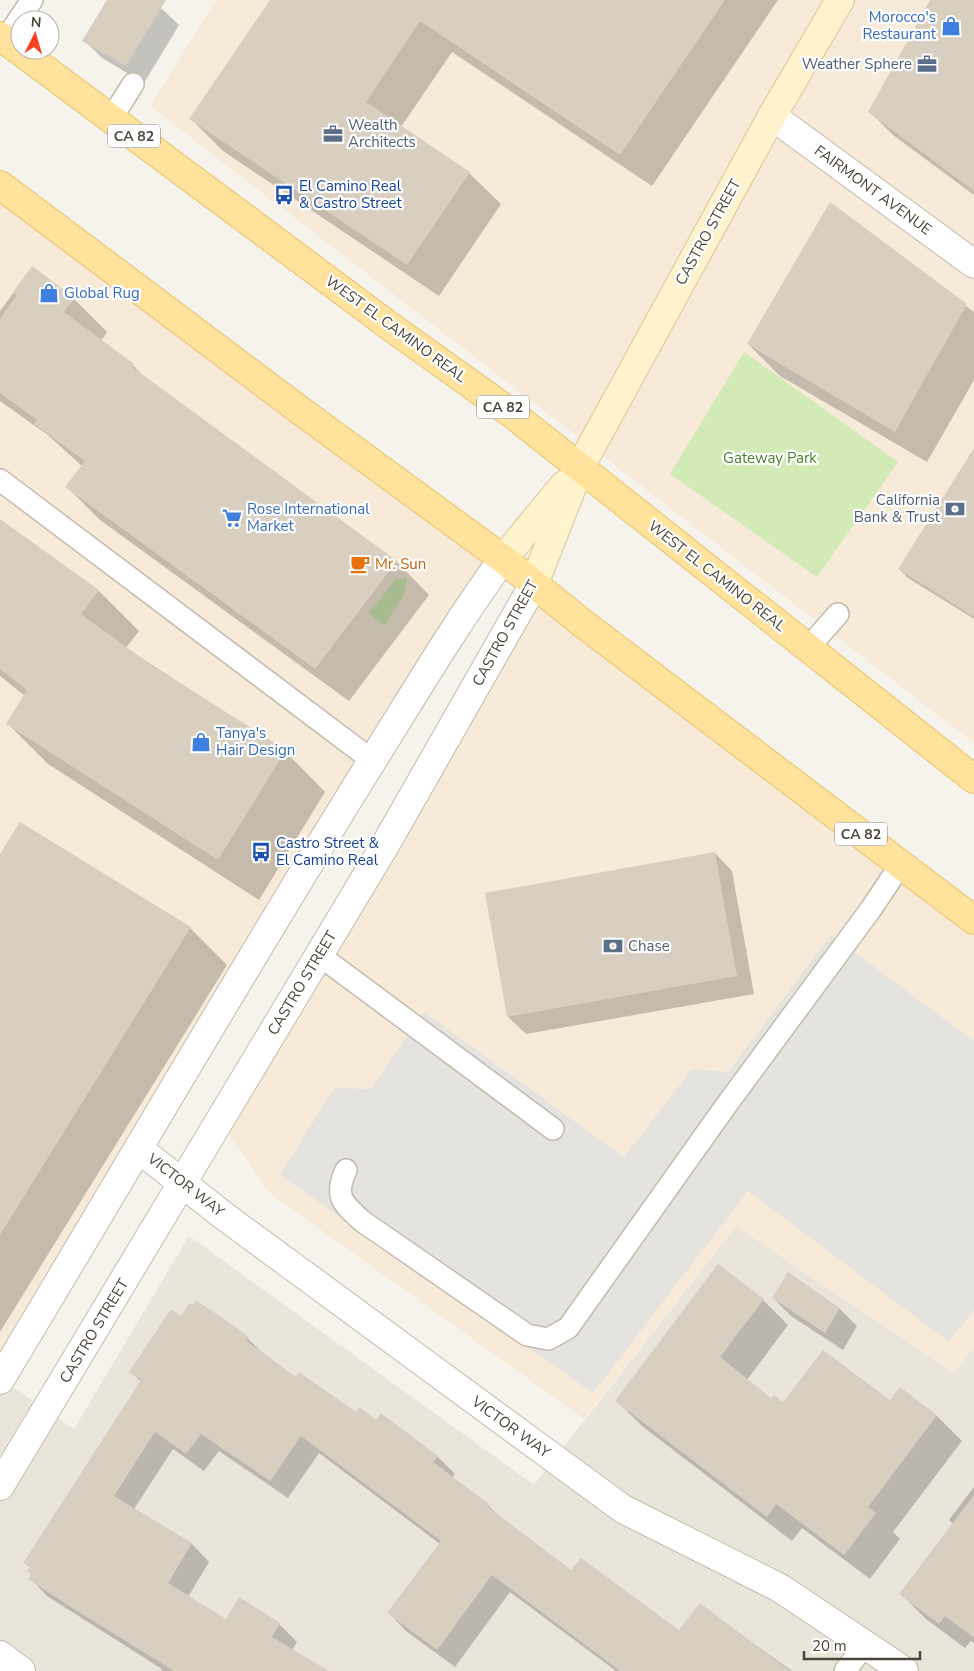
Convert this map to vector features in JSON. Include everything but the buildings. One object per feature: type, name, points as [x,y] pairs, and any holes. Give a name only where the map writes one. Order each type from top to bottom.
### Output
[{"type":"main road","name":"CASTRO STREET","points":[[534,584],[580,467],[772,116],[840,0]]},
{"type":"main road","name":"WEST EL CAMINO REAL","points":[[3,38],[391,327],[511,413],[974,779]]},
{"type":"main road","name":"CA 82","points":[[2,189],[503,559],[581,622],[974,920]]},
{"type":"main road","name":"CASTRO STREET","points":[[503,559],[580,467]]},
{"type":"street","name":"FAIRMONT AVENUE","points":[[772,116],[974,264]]},
{"type":"street","name":"CASTRO STREET","points":[[0,1380],[300,876],[458,622],[503,559]]},
{"type":"street","name":"CASTRO STREET","points":[[0,1486],[184,1183],[218,1120],[384,847],[534,584]]},
{"type":"street","name":"VICTOR WAY","points":[[139,1149],[232,1222],[622,1509],[780,1588],[904,1671]]},
{"type":"street","points":[[0,1654],[21,1671]]},
{"type":"lane","points":[[3,38],[32,0]]},
{"type":"lane","points":[[111,119],[133,84]]},
{"type":"lane","points":[[0,480],[373,760]]},
{"type":"lane","points":[[808,648],[838,614]]},
{"type":"lane","points":[[346,1170],[339,1185],[345,1205],[362,1221],[527,1335],[548,1339],[568,1328],[725,1107],[872,909],[901,864]]},
{"type":"lane","points":[[319,955],[553,1130]]},
{"type":"lane","points":[[845,1671],[864,1645]]},
{"type":"shaded area","points":[[216,0],[974,0],[974,743],[150,106]]},
{"type":"shaded area","points":[[0,185],[503,559],[0,1380]]},
{"type":"shaded area","points":[[534,584],[974,920],[974,1347],[954,1373],[736,1226],[584,1419],[271,1194],[218,1120]]},
{"type":"shaded area","points":[[831,935],[974,1041],[974,1310],[949,1342],[748,1191],[593,1393],[280,1175],[334,1088],[371,1089],[424,1012],[624,1157],[692,1069],[728,1072]]},
{"type":"shaded area","points":[[736,1226],[954,1373],[974,1347],[974,1671],[0,1671],[0,1378],[74,1429],[189,1236],[534,1485]]},
{"type":"green space","name":"Gateway Park","points":[[744,352],[898,462],[817,577],[670,474]]},
{"type":"green space","points":[[407,578],[405,593],[384,626],[369,613],[395,580]]},
{"type":"place","name":"Morocco's Restaurant","points":[[951,26]]},
{"type":"place","name":"Weather Sphere","points":[[927,64]]},
{"type":"place","name":"Wealth Architects","points":[[333,134]]},
{"type":"place","name":"El Camino Real & Castro Street","points":[[284,195]]},
{"type":"place","name":"Global Rug","points":[[49,293]]},
{"type":"place","name":"California Bank & Trust","points":[[955,509]]},
{"type":"place","name":"Rose International Market","points":[[232,518]]},
{"type":"place","name":"Mr. Sun","points":[[360,564]]},
{"type":"place","name":"Tanya's Hair Design","points":[[201,742]]},
{"type":"place","name":"Castro Street & El Camino Real","points":[[261,852]]},
{"type":"place","name":"Chase","points":[[613,946]]}]
